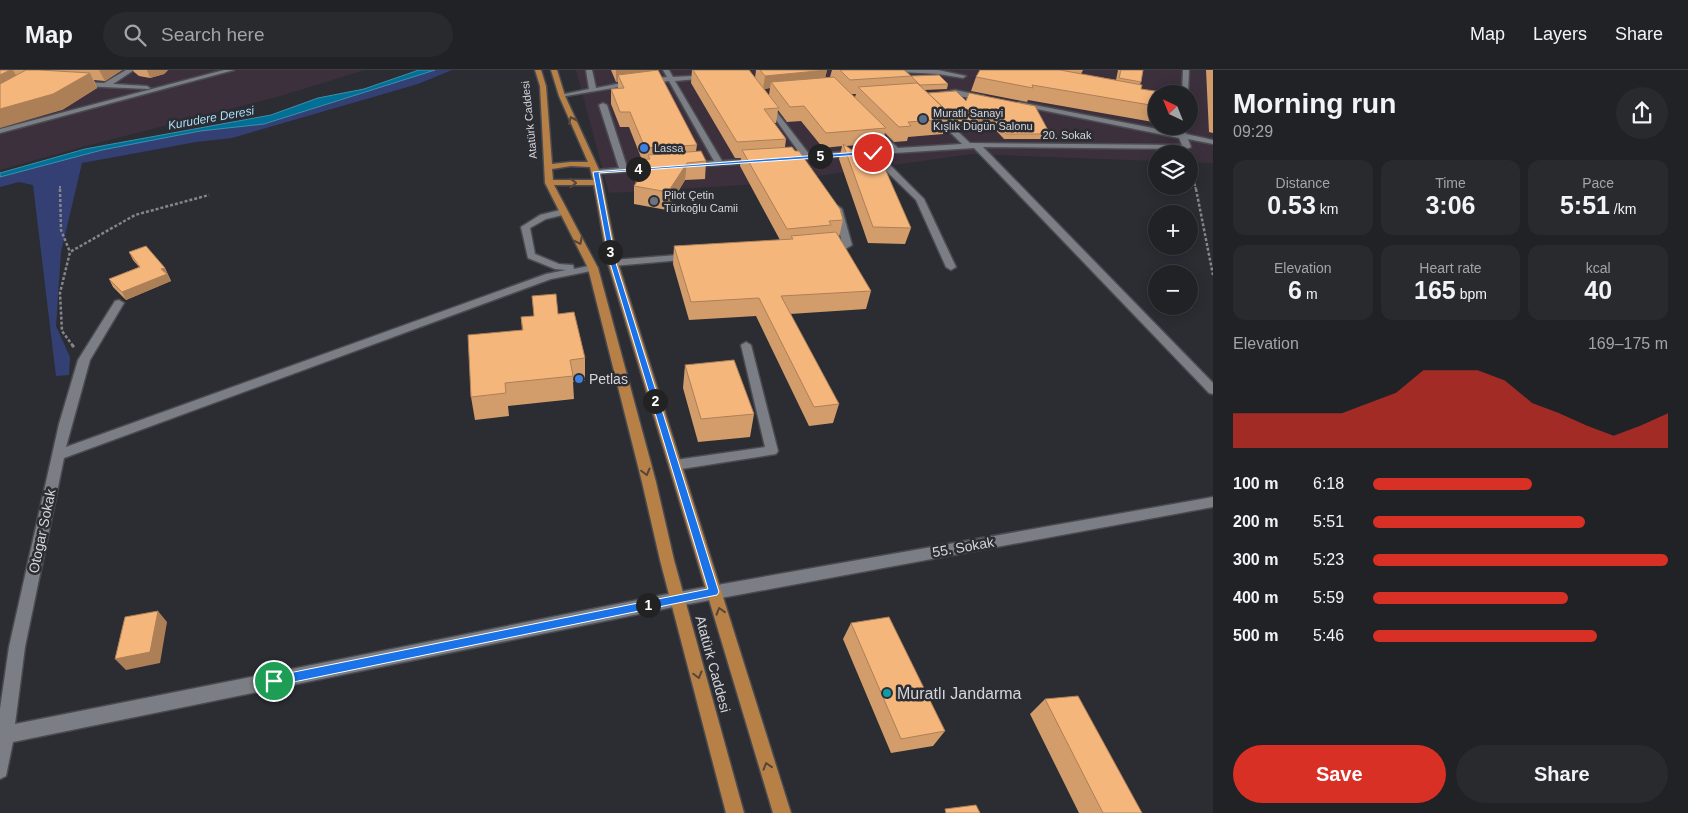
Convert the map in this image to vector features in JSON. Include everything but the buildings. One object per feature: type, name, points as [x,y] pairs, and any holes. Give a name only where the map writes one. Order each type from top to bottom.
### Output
[{"type":"main road","name":"Atatürk Caddesi","points":[[538,70],[542,86],[549,182],[593,268],[734,813]]},
{"type":"main road","name":"Atatürk Caddesi","points":[[554,70],[562,96],[595,173],[613,263],[782,813]]},
{"type":"main road","points":[[548,167],[572,164],[595,173]]},
{"type":"main road","points":[[549,182],[595,173]]},
{"type":"street","points":[[105,86],[131,70]]},
{"type":"street","points":[[211,75],[223,70]]},
{"type":"street","points":[[0,131],[230,70]]},
{"type":"street","points":[[589,70],[593,90]]},
{"type":"street","points":[[666,70],[719,163]]},
{"type":"street","points":[[892,70],[899,73],[938,72],[963,76]]},
{"type":"street","points":[[956,92],[963,76],[969,70]]},
{"type":"street","points":[[1185,85],[1186,70]]},
{"type":"street","points":[[562,96],[637,82],[718,76]]},
{"type":"street","points":[[70,83],[160,89]]},
{"type":"street","points":[[936,93],[956,92],[993,100]]},
{"type":"street","points":[[764,100],[808,157]]},
{"type":"street","points":[[1012,103],[1148,125]]},
{"type":"street","points":[[603,105],[624,170]]},
{"type":"street","points":[[929,107],[973,146],[1213,390]]},
{"type":"street","points":[[864,118],[896,151]]},
{"type":"street","name":"20. Sokak","points":[[778,159],[973,146],[1187,147],[1184,135]]},
{"type":"street","points":[[1194,135],[1213,142]]},
{"type":"street","points":[[873,153],[920,199],[951,266]]},
{"type":"street","points":[[681,166],[768,160]]},
{"type":"street","points":[[595,173],[662,167]]},
{"type":"street","points":[[818,247],[847,245],[837,206]]},
{"type":"street","points":[[564,212],[543,217],[525,226],[531,256],[558,267],[593,268]]},
{"type":"street","points":[[613,263],[701,256]]},
{"type":"street","points":[[59,454],[549,276],[593,268]]},
{"type":"street","name":"Otogar Sokak","points":[[0,770],[17,647],[59,454],[84,360],[119,303]]},
{"type":"street","points":[[675,465],[772,451],[746,345]]},
{"type":"street","name":"55. Sokak","points":[[5,735],[714,592],[1213,502]]},
{"type":"path","points":[[60,186],[61,230],[70,252],[60,293],[62,331],[84,360]]},
{"type":"path","points":[[70,252],[135,215],[209,195]]},
{"type":"path","points":[[1197,195],[1213,276]]},
{"type":"shaded area","points":[[0,70],[365,70],[280,96],[0,170]]},
{"type":"shaded area","points":[[419,70],[435,70],[264,124],[200,131],[102,150],[0,177],[0,173],[85,149],[271,115],[318,98],[364,89]]},
{"type":"shaded area","points":[[435,70],[452,70],[418,84],[232,138],[196,142],[82,163],[61,252],[56,326],[70,357],[69,375],[56,376],[33,185],[19,182],[0,187],[0,177],[102,150],[200,131],[264,124]]},
{"type":"shaded area","points":[[576,70],[1213,70],[1213,163],[1198,162],[1198,145],[1148,145],[1148,161],[971,154],[760,184],[609,193]]},
{"type":"place","name":"Muratlı Sanayi Kışlık Dügün Salonu","points":[[923,119]]},
{"type":"place","name":"Lassa","points":[[644,148]]},
{"type":"place","name":"Pilot Çetin Türkoğlu Camii","points":[[654,201]]},
{"type":"place","name":"Petlas","points":[[579,379]]},
{"type":"place","name":"Muratlı Jandarma","points":[[887,693]]},
{"type":"route","points":[[274,681],[714,592],[613,263],[596,182],[596,172],[873,153]]},
{"type":"water label","name":"Kurudere Deresi","points":[[211,118]]}]
